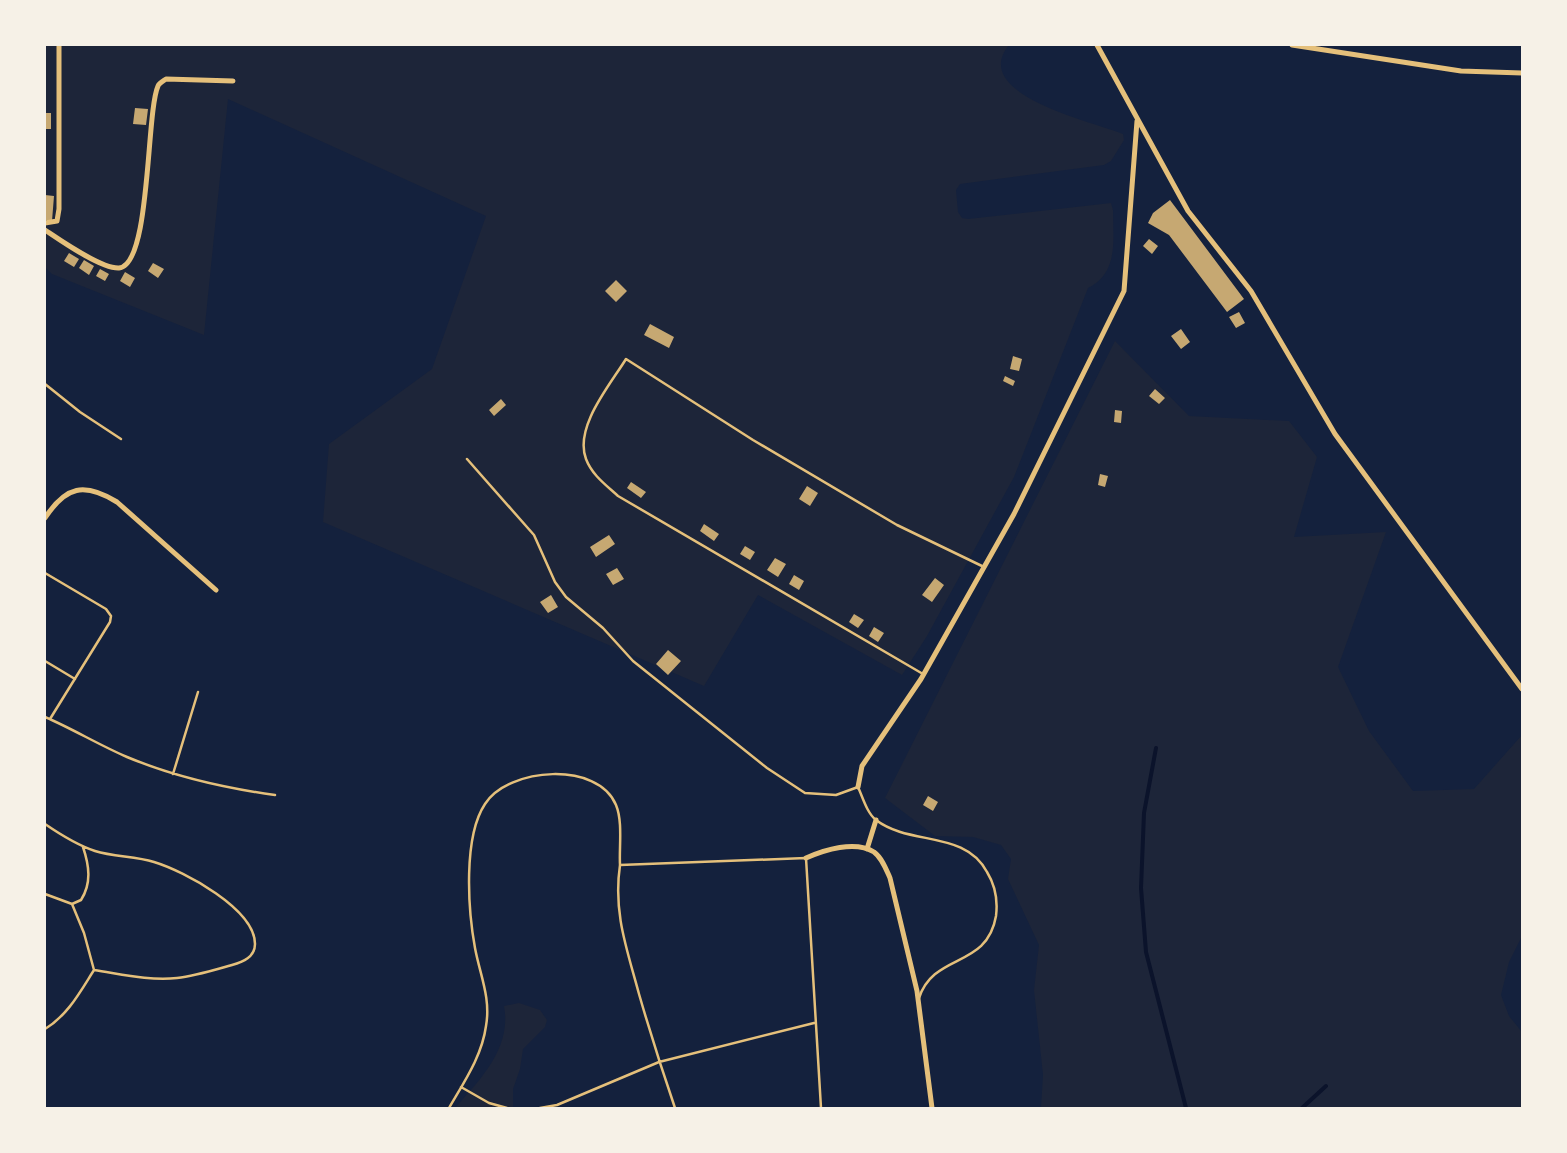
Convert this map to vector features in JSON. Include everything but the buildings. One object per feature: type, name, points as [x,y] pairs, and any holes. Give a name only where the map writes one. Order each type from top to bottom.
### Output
[{"type":"street","points":[[45,223],[57,221],[59,209],[58,45]]},
{"type":"street","points":[[1097,45],[1188,211],[1251,291],[1335,434],[1522,688]]},
{"type":"street","points":[[1292,45],[1461,71],[1522,73]]},
{"type":"street","points":[[45,230],[107,266],[119,268],[128,265],[134,253],[146,191],[154,102],[158,85],[166,79],[232,81]]},
{"type":"street","points":[[858,787],[862,766],[898,716],[924,674],[1014,514],[1124,291],[1137,120]]},
{"type":"street","points":[[45,518],[63,496],[72,490],[86,489],[103,494],[117,502],[216,590]]},
{"type":"street","points":[[867,849],[876,820]]},
{"type":"street","points":[[806,858],[832,849],[852,847],[867,849],[879,857],[890,878],[918,1002],[932,1108]]},
{"type":"lane","points":[[924,674],[618,496],[597,477],[585,458],[583,441],[586,424],[626,359],[753,440],[897,525],[984,567]]},
{"type":"lane","points":[[467,459],[534,535],[555,582],[566,597],[603,628],[633,661],[654,679],[767,768],[805,793],[836,795],[858,787],[869,812],[876,820],[897,831],[965,849],[984,865],[992,880],[996,895],[994,924],[982,946],[936,972],[924,986],[918,1002]]},
{"type":"lane","points":[[45,573],[110,613],[110,622],[50,719]]},
{"type":"lane","points":[[45,661],[75,679]]},
{"type":"lane","points":[[173,774],[198,692]]},
{"type":"lane","points":[[45,717],[129,758],[173,774],[234,789],[275,795]]},
{"type":"lane","points":[[449,1108],[479,1055],[486,1025],[486,989],[475,950],[468,901],[473,837],[478,818],[485,804],[505,785],[527,777],[549,774],[575,777],[588,781],[609,795],[616,804],[619,816],[620,865],[616,889],[619,922],[659,1062],[675,1108]]},
{"type":"lane","points":[[45,824],[83,847],[98,852],[154,862],[192,879],[234,908],[248,921],[255,936],[255,948],[250,957],[239,963],[177,978],[152,978],[94,970]]},
{"type":"lane","points":[[45,894],[72,904],[81,900],[88,886],[89,869],[83,847]]},
{"type":"lane","points":[[620,865],[806,858],[814,1023],[821,1108]]},
{"type":"lane","points":[[45,1029],[56,1022],[67,1010],[94,970],[84,933],[72,904]]},
{"type":"lane","points":[[540,1108],[557,1105],[659,1062],[814,1023]]},
{"type":"lane","points":[[461,1087],[489,1103],[506,1108]]},
{"type":"path","points":[[45,384],[80,412],[121,439]]},
{"type":"shaded area","points":[[45,45],[1009,45],[1001,63],[1006,78],[1020,92],[1040,104],[1064,114],[1123,134],[1124,140],[1111,161],[1104,165],[960,184],[956,190],[958,212],[962,218],[968,219],[1111,203],[1113,210],[1113,243],[1110,264],[1098,282],[1088,288],[1014,477],[927,636],[902,675],[758,595],[704,686],[323,522],[329,444],[432,369],[486,216],[228,99],[204,335],[52,274],[45,267]]},
{"type":"shaded area","points":[[1115,341],[1189,416],[1289,421],[1317,457],[1294,537],[1386,532],[1338,667],[1369,731],[1413,791],[1474,789],[1522,735],[1522,936],[1509,962],[1501,995],[1509,1016],[1522,1032],[1522,1108],[1041,1108],[1043,1075],[1034,990],[1039,945],[1008,879],[1011,859],[1001,845],[973,837],[935,836],[885,798]]},
{"type":"shaded area","points":[[519,1003],[540,1010],[547,1020],[545,1027],[523,1049],[520,1069],[513,1089],[513,1108],[455,1108],[484,1074],[499,1049],[505,1021],[504,1006]]},
{"type":"waterway","points":[[1156,748],[1144,813],[1141,888],[1146,952],[1186,1108]]},
{"type":"waterway","points":[[1302,1108],[1326,1086]]}]
